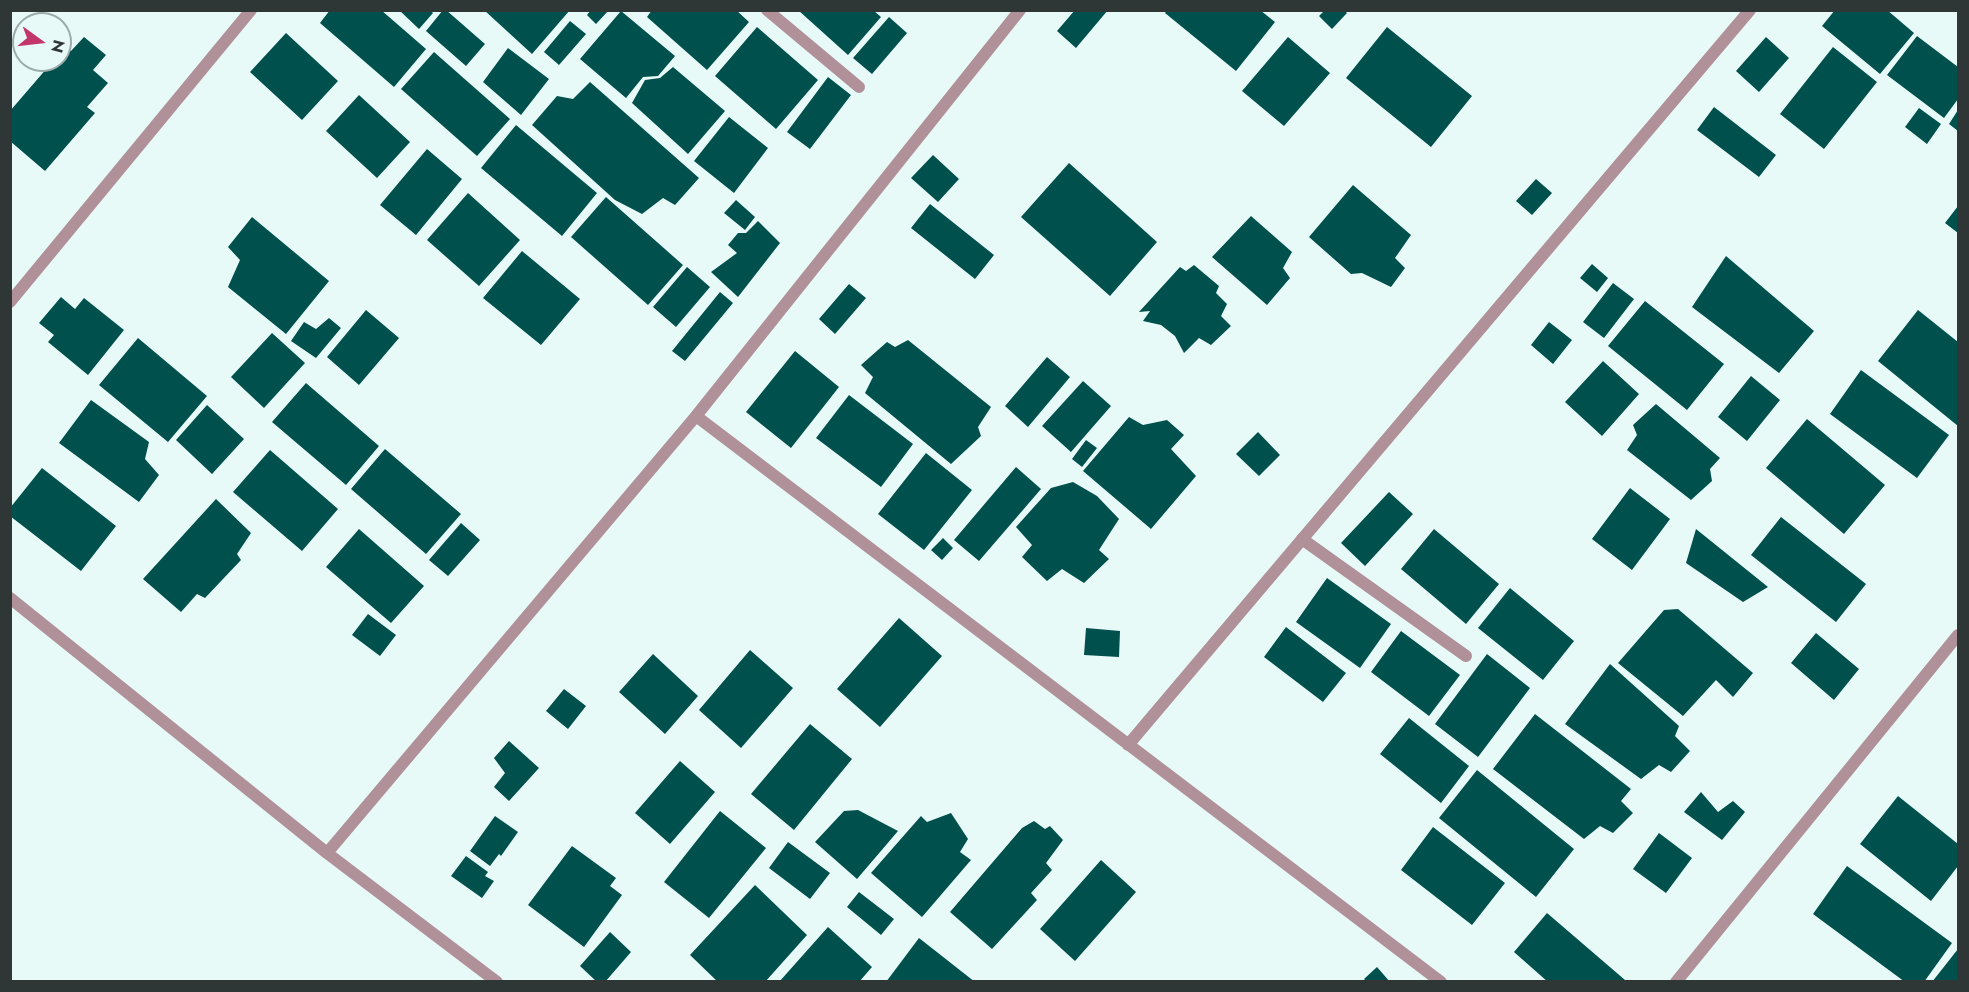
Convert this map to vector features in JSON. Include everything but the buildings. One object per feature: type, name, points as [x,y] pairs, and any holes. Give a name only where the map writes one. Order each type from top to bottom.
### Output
[{"type":"street","points":[[10,302],[250,10]]},
{"type":"street","points":[[767,10],[859,87]]},
{"type":"street","points":[[327,853],[696,416],[1020,10]]},
{"type":"street","points":[[1128,744],[1749,10]]},
{"type":"street","points":[[696,416],[1441,981]]},
{"type":"street","points":[[1302,539],[1466,656]]},
{"type":"street","points":[[10,598],[327,853],[497,981]]},
{"type":"street","points":[[1676,981],[1959,635]]}]
